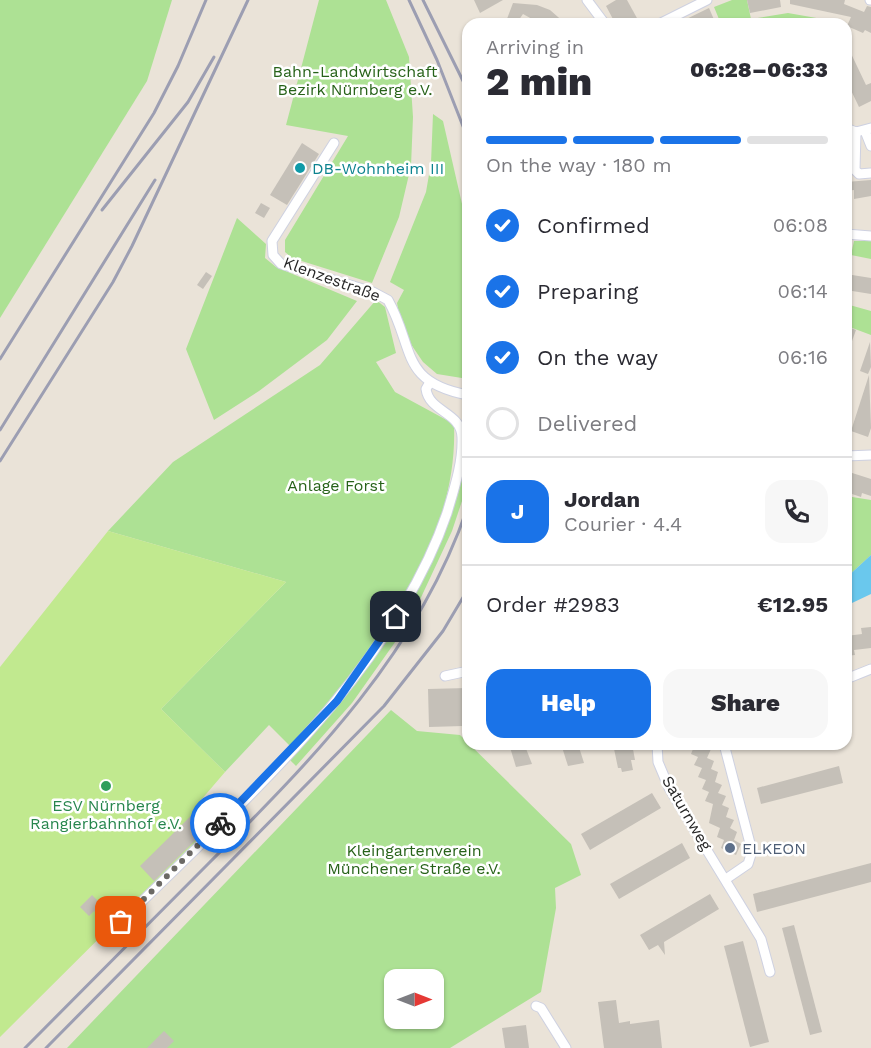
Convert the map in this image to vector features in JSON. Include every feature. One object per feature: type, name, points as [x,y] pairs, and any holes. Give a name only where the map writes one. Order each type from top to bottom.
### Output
[{"type":"street","points":[[587,0],[600,18]]},
{"type":"street","points":[[671,18],[707,0]]},
{"type":"street","points":[[864,130],[871,146]]},
{"type":"street","points":[[864,130],[855,170],[859,174],[871,172]]},
{"type":"street","name":"Klenzestraße","points":[[334,143],[272,241],[273,255],[281,264],[373,292],[388,300],[411,361],[421,376],[430,382],[462,393]]},
{"type":"street","points":[[852,234],[871,236]]},
{"type":"street","points":[[121,922],[337,701],[414,591],[446,516],[461,450],[460,426],[456,419],[430,400],[426,389],[430,382]]},
{"type":"street","points":[[852,456],[871,455]]},
{"type":"street","points":[[852,677],[871,669]]},
{"type":"street","points":[[445,675],[462,672]]},
{"type":"street","name":"Saturnweg","points":[[657,750],[658,762],[669,788],[726,879],[760,939],[770,972]]},
{"type":"street","points":[[726,750],[752,851],[748,864],[726,879]]},
{"type":"street","points":[[536,1006],[541,1008],[566,1048]]},
{"type":"green space","points":[[0,0],[172,0],[147,81],[0,318]]},
{"type":"green space","name":"Bahn-Landwirtschaft Bezirk Nürnberg e.V.","points":[[319,0],[386,0],[409,57],[413,117],[411,166],[399,217],[372,283],[292,258],[285,252],[285,240],[348,136],[286,125]]},
{"type":"green space","points":[[732,0],[747,0],[751,18],[719,18],[714,7]]},
{"type":"green space","points":[[788,13],[816,18],[757,18]]},
{"type":"green space","name":"Bahn-Landwirtschaft Bezirk Nürnberg e.V.","points":[[433,114],[443,121],[462,204],[462,378],[437,374],[423,362],[402,331],[397,303],[404,290],[390,282],[426,192],[431,163]]},
{"type":"green space","points":[[237,218],[266,244],[265,258],[276,267],[357,301],[327,340],[259,391],[214,420],[186,349]]},
{"type":"green space","points":[[854,241],[871,241],[871,259],[852,255]]},
{"type":"green space","name":"Anlage Forst","points":[[376,300],[385,307],[396,353],[376,362],[395,392],[454,424],[452,470],[442,514],[425,557],[404,599],[378,639],[320,712],[290,746],[269,725],[225,772],[161,709],[286,582],[108,531],[173,462],[320,365]]},
{"type":"green space","points":[[852,306],[871,311],[871,335],[852,328]]},
{"type":"green space","points":[[462,475],[462,501],[452,531],[410,621],[352,703],[296,766],[289,759],[340,702],[385,641],[405,609],[440,541]]},
{"type":"green space","points":[[852,497],[871,500],[871,555],[852,572]]},
{"type":"green space","name":"ESV Nürnberg Rangierbahnhof e.V.","points":[[108,531],[286,582],[161,709],[225,772],[201,800],[219,819],[0,1037],[0,667]]},
{"type":"green space","name":"Kleingartenverein Münchener Straße e.V.","points":[[391,710],[417,731],[460,735],[462,750],[475,750],[571,844],[581,875],[555,888],[556,908],[541,992],[450,1048],[67,1048]]},
{"type":"water","points":[[871,555],[871,594],[852,603],[852,572]]},
{"type":"building","points":[[474,0],[503,0],[480,13]]},
{"type":"building","points":[[616,0],[627,0],[637,18],[612,18],[606,6]]},
{"type":"building","points":[[747,0],[780,0],[781,7],[750,13]]},
{"type":"building","points":[[790,0],[845,0],[844,4],[864,12],[867,6],[871,7],[871,33],[865,30],[863,33],[852,28],[851,17],[790,4]]},
{"type":"building","points":[[513,3],[537,5],[550,10],[559,18],[530,18],[523,14],[520,18],[507,18]]},
{"type":"building","points":[[709,8],[713,18],[688,18]]},
{"type":"building","points":[[852,56],[866,85],[871,83],[871,101],[859,107],[852,92]]},
{"type":"building","name":"DB-Wohnheim III","points":[[302,143],[319,154],[287,205],[270,195]]},
{"type":"building","points":[[871,180],[871,196],[854,199],[852,182]]},
{"type":"building","points":[[261,203],[270,208],[264,218],[255,213]]},
{"type":"building","points":[[206,272],[212,276],[203,289],[197,285]]},
{"type":"building","points":[[852,275],[871,278],[871,294],[852,291]]},
{"type":"building","points":[[852,328],[856,330],[852,341]]},
{"type":"building","points":[[870,342],[871,367],[868,374],[860,371]]},
{"type":"building","points":[[869,375],[871,428],[868,437],[852,431]]},
{"type":"building","points":[[852,473],[871,479],[871,496],[862,493],[861,497],[852,494]]},
{"type":"building","points":[[871,627],[871,648],[854,650],[855,655],[852,655],[852,635],[862,634],[861,628]]},
{"type":"building","points":[[462,688],[462,726],[429,727],[428,689]]},
{"type":"building","points":[[511,750],[527,750],[532,764],[516,767]]},
{"type":"building","points":[[563,750],[580,750],[584,763],[568,766]]},
{"type":"building","points":[[614,750],[633,750],[635,760],[631,760],[633,770],[622,772],[621,768],[618,768]]},
{"type":"building","points":[[693,750],[711,750],[707,758],[714,761],[711,769],[718,772],[715,782],[722,785],[718,793],[726,796],[722,805],[729,808],[726,817],[734,820],[730,828],[737,832],[734,840],[741,844],[736,855],[721,848],[724,840],[717,837],[720,828],[709,823],[713,804],[705,801],[709,792],[702,789],[706,780],[698,777],[702,768],[694,765],[698,757],[691,754]]},
{"type":"building","points":[[839,766],[843,783],[761,804],[757,788]]},
{"type":"building","points":[[652,793],[661,808],[590,850],[581,834]]},
{"type":"building","points":[[204,803],[218,818],[154,881],[140,866]]},
{"type":"building","points":[[682,843],[690,858],[619,899],[610,884]]},
{"type":"building","points":[[871,863],[871,882],[757,912],[753,894]]},
{"type":"building","points":[[710,894],[719,909],[664,942],[665,955],[658,945],[649,950],[640,935]]},
{"type":"building","points":[[92,895],[110,913],[103,920],[94,911],[89,916],[80,907]]},
{"type":"building","points":[[794,925],[822,1032],[810,1035],[782,928]]},
{"type":"building","points":[[743,941],[769,1042],[750,1047],[724,946]]},
{"type":"building","points":[[616,1000],[619,1023],[630,1021],[630,1024],[659,1020],[662,1048],[604,1048],[598,1002]]},
{"type":"building","points":[[526,1025],[529,1048],[505,1048],[502,1028]]},
{"type":"building","points":[[164,1031],[174,1041],[167,1048],[147,1048]]},
{"type":"railway","points":[[0,359],[154,113],[178,66],[206,0]]},
{"type":"railway","points":[[0,461],[113,282],[248,0]]},
{"type":"railway","points":[[409,0],[437,60],[462,124]]},
{"type":"railway","points":[[423,0],[462,79]]},
{"type":"railway","points":[[102,210],[188,102],[214,57]]},
{"type":"railway","points":[[0,430],[155,180]]},
{"type":"railway","points":[[25,1048],[247,825],[324,743],[392,656],[422,609],[447,559],[462,521]]},
{"type":"railway","points":[[46,1048],[384,706],[443,631],[462,599]]},
{"type":"way so far","points":[[121,922],[220,823]]},
{"type":"place","name":"DB-Wohnheim III","points":[[300,168]]},
{"type":"place","name":"ESV Nürnberg Rangierbahnhof e.V.","points":[[106,786]]},
{"type":"place","name":"ELKEON","points":[[730,848]]},
{"type":"route","points":[[220,823],[337,701],[396,617]]}]
